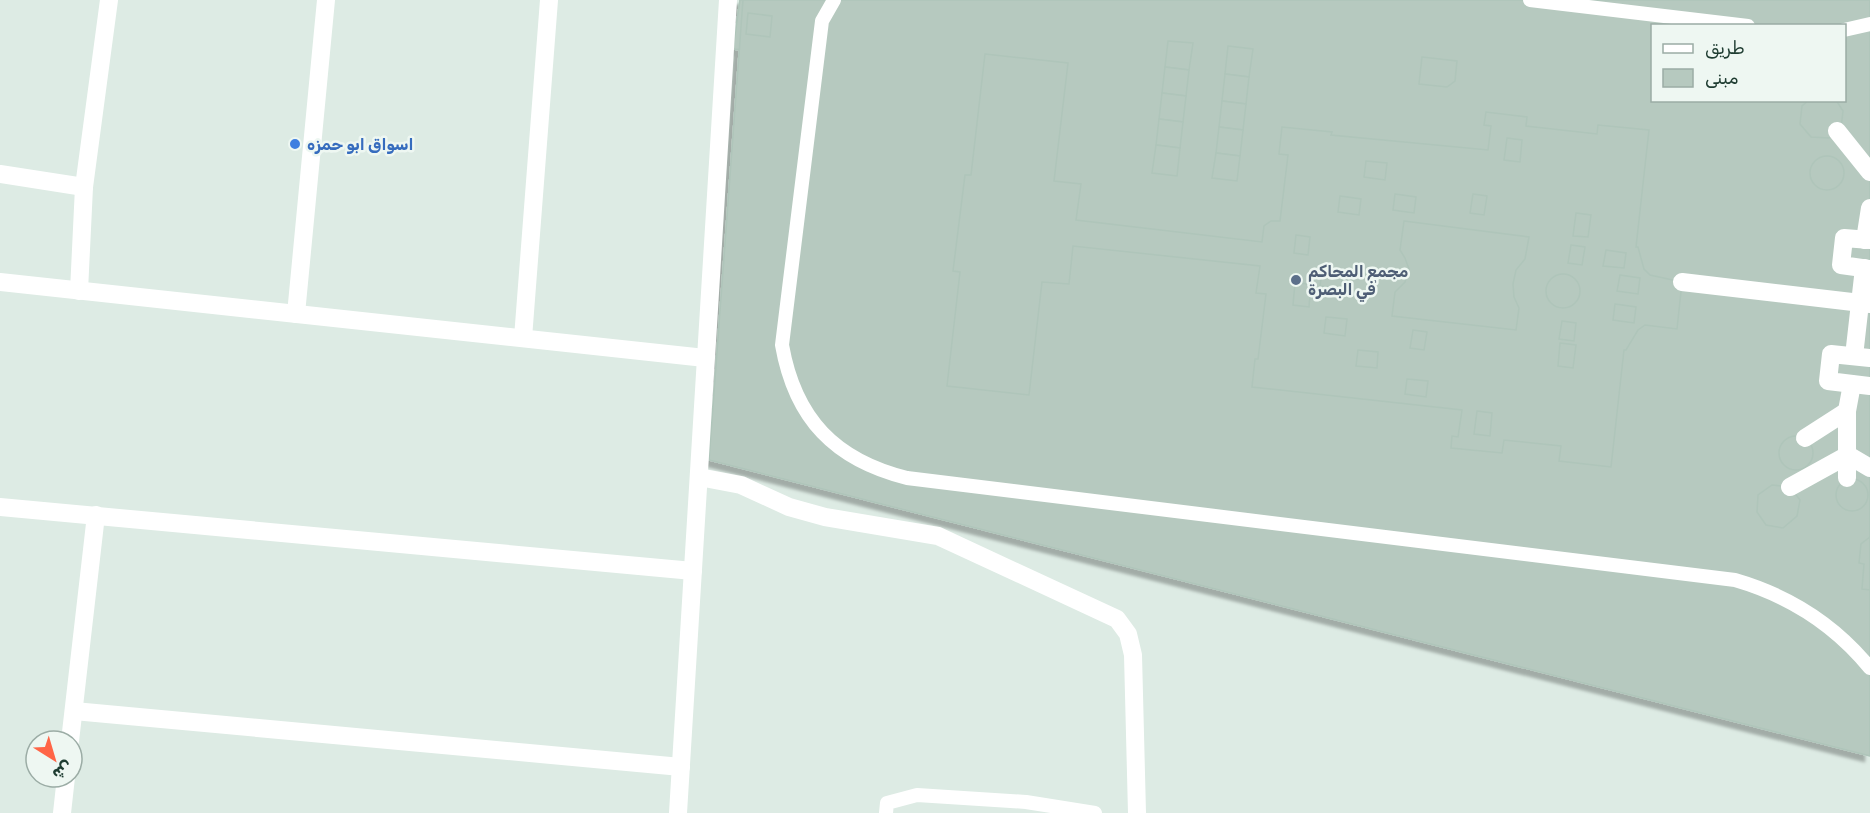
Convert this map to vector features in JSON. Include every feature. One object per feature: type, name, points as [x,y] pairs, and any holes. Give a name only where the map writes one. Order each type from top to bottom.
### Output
[{"type":"street","points":[[79,291],[84,187],[109,0]]},
{"type":"street","points":[[296,314],[326,0]]},
{"type":"street","points":[[523,338],[549,0]]},
{"type":"street","points":[[678,813],[728,0]]},
{"type":"street","points":[[1837,131],[1849,160],[1870,172]]},
{"type":"street","points":[[0,174],[84,187]]},
{"type":"street","points":[[1805,438],[1847,411],[1861,385],[1828,381],[1832,354],[1862,357],[1867,269],[1841,265],[1844,238],[1868,240],[1870,208]]},
{"type":"street","points":[[0,282],[705,358]]},
{"type":"street","points":[[1682,282],[1865,304]]},
{"type":"street","points":[[1847,411],[1847,478]]},
{"type":"street","points":[[1848,456],[1870,468]]},
{"type":"street","points":[[1790,487],[1848,456]]},
{"type":"street","points":[[699,477],[741,485],[789,507],[825,517],[938,536],[1117,619],[1128,634],[1133,655],[1137,813]]},
{"type":"street","points":[[0,507],[96,514],[693,571]]},
{"type":"street","points":[[72,729],[96,514]]},
{"type":"street","points":[[74,711],[681,767]]},
{"type":"street","points":[[62,813],[65,789]]},
{"type":"lane","points":[[834,0],[822,21],[782,345],[789,377],[807,414],[822,433],[840,449],[883,472],[907,478],[1735,580],[1761,588],[1811,613],[1834,630],[1870,668]]},
{"type":"lane","points":[[1530,0],[1731,24]]},
{"type":"lane","points":[[1846,30],[1870,24]]},
{"type":"lane","points":[[886,813],[887,803],[917,795],[1026,802],[1095,813]]},
{"type":"building","points":[[740,0],[790,0],[788,4],[790,6],[784,14],[782,12],[779,18],[772,16],[770,37],[765,38],[769,39],[768,48],[764,48],[764,52],[733,49]]},
{"type":"building","points":[[740,0],[790,0],[780,15],[768,16],[764,52],[733,49]]},
{"type":"building","name":"مجمع المحاكم في البصرة","points":[[743,0],[1870,0],[1870,756],[709,460]]},
{"type":"building","points":[[748,13],[772,16],[770,37],[746,34]]},
{"type":"building","points":[[1168,41],[1193,43],[1189,70],[1165,67]]},
{"type":"building","points":[[1228,46],[1253,49],[1249,77],[1225,74]]},
{"type":"building","points":[[985,54],[1068,63],[1054,181],[1081,184],[1076,220],[1262,242],[1264,226],[1271,221],[1280,221],[1288,155],[1279,154],[1282,127],[1332,132],[1331,135],[1488,150],[1491,126],[1484,125],[1486,112],[1527,117],[1526,126],[1597,134],[1598,125],[1649,130],[1636,247],[1638,247],[1644,269],[1650,275],[1682,282],[1677,329],[1645,325],[1638,330],[1624,350],[1611,467],[1559,461],[1561,446],[1504,440],[1502,453],[1451,448],[1452,436],[1458,437],[1462,410],[1252,387],[1266,294],[1256,293],[1260,266],[1073,246],[1069,284],[1042,282],[1029,395],[947,386],[960,272],[953,271],[965,175],[971,175]],"holes":[[[1404,221],[1529,237],[1525,259],[1516,270],[1513,284],[1514,297],[1519,308],[1516,330],[1392,316],[1395,292],[1405,282],[1409,269],[1400,250]]]},
{"type":"building","points":[[1422,57],[1457,61],[1455,81],[1447,87],[1419,84]]},
{"type":"building","points":[[1165,67],[1189,70],[1186,96],[1162,93]]},
{"type":"building","points":[[1225,74],[1249,77],[1246,104],[1222,101]]},
{"type":"building","points":[[1162,93],[1186,96],[1183,122],[1159,119]]},
{"type":"building","points":[[1222,101],[1246,104],[1243,130],[1219,127]]},
{"type":"building","points":[[1807,102],[1837,102],[1843,111],[1841,128],[1829,138],[1811,137],[1800,124],[1802,106]]},
{"type":"building","points":[[1159,119],[1183,122],[1180,148],[1156,145]]},
{"type":"building","points":[[1219,127],[1243,130],[1240,156],[1216,153]]},
{"type":"building","points":[[1507,138],[1522,140],[1520,162],[1504,160]]},
{"type":"building","points":[[1156,145],[1180,148],[1177,176],[1152,173]]},
{"type":"building","points":[[1216,153],[1240,156],[1237,181],[1212,178]]},
{"type":"building","points":[[1827,156],[1839,161],[1844,173],[1839,185],[1827,190],[1815,185],[1810,173],[1815,161]]},
{"type":"building","points":[[1366,161],[1387,163],[1385,180],[1364,177]]},
{"type":"building","points":[[1395,194],[1416,197],[1414,213],[1393,210]]},
{"type":"building","points":[[1473,194],[1487,196],[1484,215],[1470,213]]},
{"type":"building","points":[[1340,196],[1361,199],[1359,215],[1338,212]]},
{"type":"building","points":[[1576,213],[1591,215],[1588,237],[1573,236]]},
{"type":"building","points":[[1296,235],[1310,237],[1308,255],[1294,253]]},
{"type":"building","points":[[1571,245],[1585,247],[1582,265],[1568,263]]},
{"type":"building","points":[[1606,250],[1626,253],[1624,268],[1603,266]]},
{"type":"building","points":[[1322,271],[1343,273],[1341,289],[1320,286]]},
{"type":"building","points":[[1563,274],[1575,279],[1580,291],[1575,303],[1563,308],[1551,303],[1546,291],[1551,279]]},
{"type":"building","points":[[1620,275],[1640,278],[1638,294],[1617,291]]},
{"type":"building","points":[[1295,283],[1311,284],[1309,307],[1293,305]]},
{"type":"building","points":[[1615,304],[1636,307],[1634,323],[1613,320]]},
{"type":"building","points":[[1326,317],[1347,319],[1345,336],[1324,333]]},
{"type":"building","points":[[1562,321],[1576,323],[1574,341],[1559,339]]},
{"type":"building","points":[[1413,330],[1427,332],[1424,350],[1410,348]]},
{"type":"building","points":[[1560,343],[1576,345],[1573,368],[1558,366]]},
{"type":"building","points":[[1358,350],[1378,352],[1377,368],[1356,366]]},
{"type":"building","points":[[1407,379],[1428,381],[1426,397],[1405,394]]},
{"type":"building","points":[[1477,411],[1492,413],[1490,436],[1474,434]]},
{"type":"building","points":[[1796,436],[1808,441],[1813,453],[1808,465],[1796,470],[1784,465],[1779,453],[1784,441]]},
{"type":"building","points":[[1852,479],[1864,483],[1868,495],[1864,507],[1852,511],[1840,507],[1836,495],[1840,483]]},
{"type":"building","points":[[1772,485],[1790,487],[1800,500],[1797,516],[1783,528],[1766,525],[1757,512],[1758,495]]},
{"type":"building","points":[[1870,537],[1870,590],[1862,589],[1864,564],[1859,563],[1861,544]]},
{"type":"place","name":"اسواق ابو حمزه","points":[[295,144]]},
{"type":"place","name":"مجمع المحاكم في البصرة","points":[[1296,280]]}]
